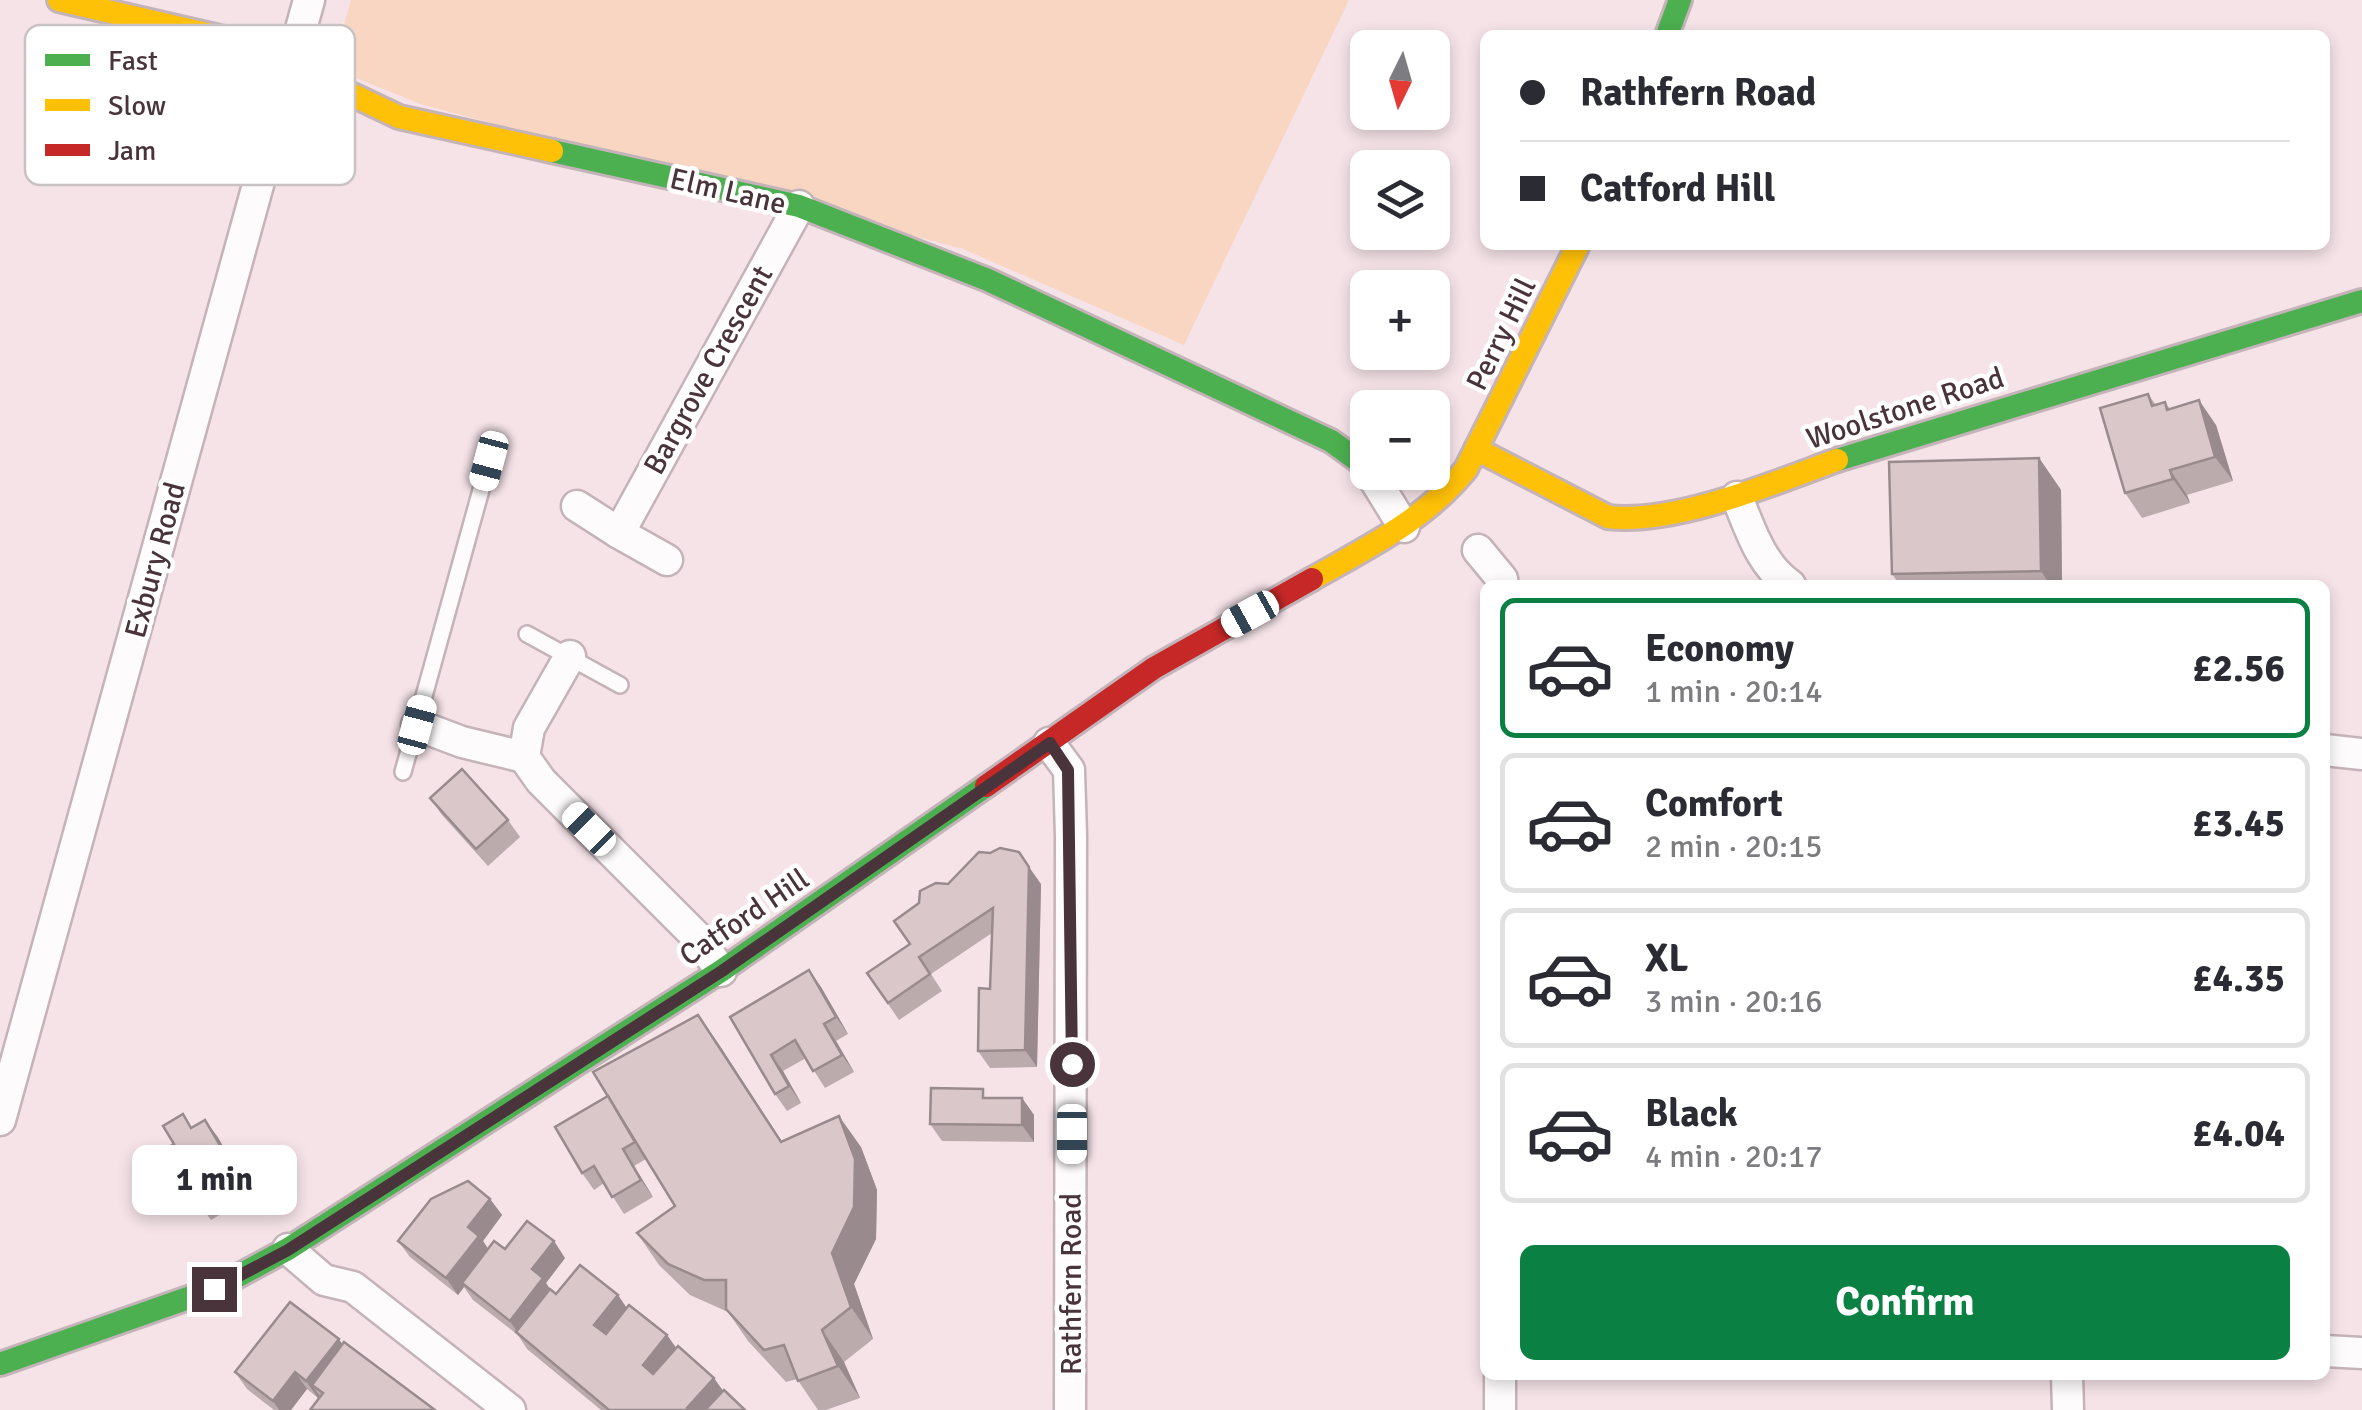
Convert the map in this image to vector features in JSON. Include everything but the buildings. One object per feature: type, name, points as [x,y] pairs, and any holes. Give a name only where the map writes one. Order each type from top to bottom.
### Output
[{"type":"street","name":"Elm Lane","points":[[59,0],[168,25]]},
{"type":"street","name":"Exbury Road","points":[[302,25],[309,0]]},
{"type":"street","points":[[1669,30],[1680,0]]},
{"type":"street","name":"Elm Lane","points":[[355,96],[399,117],[798,206],[988,280],[1330,441],[1350,456]]},
{"type":"street","name":"Exbury Road","points":[[0,1120],[258,185]]},
{"type":"street","name":"Bargrove Crescent","points":[[618,533],[798,206]]},
{"type":"street","name":"Perry Hill","points":[[1476,449],[1576,250]]},
{"type":"street","name":"Woolstone Road","points":[[1476,449],[1608,517],[1632,520],[1737,497],[1869,448],[2362,302]]},
{"type":"street","name":"Catford Hill","points":[[0,1364],[214,1289],[288,1250],[722,971],[1154,668],[1404,527],[1452,488],[1476,449]]},
{"type":"street","name":"Elm Lane","points":[[1381,490],[1404,527]]},
{"type":"street","points":[[1737,497],[1755,541],[1783,580]]},
{"type":"street","points":[[577,506],[667,560]]},
{"type":"street","points":[[1478,550],[1500,580]]},
{"type":"street","points":[[524,757],[529,728],[570,656]]},
{"type":"street","points":[[417,725],[462,742],[524,757],[551,792],[698,938],[722,971]]},
{"type":"street","name":"Rathfern Road","points":[[1050,743],[1068,770],[1072,836],[1070,1410]]},
{"type":"street","points":[[2330,751],[2362,754]]},
{"type":"street","points":[[288,1250],[324,1280],[353,1287],[510,1410]]},
{"type":"street","points":[[2330,1351],[2362,1353]]},
{"type":"street","points":[[1500,1380],[1500,1410]]},
{"type":"street","points":[[2067,1380],[2068,1410]]},
{"type":"lane","points":[[403,772],[489,461]]},
{"type":"lane","points":[[528,634],[620,684]]},
{"type":"shaded area","points":[[351,0],[1349,0],[1184,345],[963,249],[420,104],[355,77],[355,25],[344,25]]},
{"type":"traffic: fast","points":[[1669,30],[1680,0]]},
{"type":"traffic: fast","points":[[552,151],[799,206],[988,280],[1331,441],[1350,455]]},
{"type":"traffic: fast","points":[[1837,460],[2362,301]]},
{"type":"traffic: fast","points":[[0,1364],[214,1289],[288,1249],[721,971],[986,786]]},
{"type":"traffic: slow","points":[[59,0],[167,25]]},
{"type":"traffic: slow","points":[[355,96],[399,117],[552,151]]},
{"type":"traffic: slow","points":[[1312,579],[1414,518],[1466,469],[1576,250]]},
{"type":"traffic: slow","points":[[1476,449],[1608,517],[1634,518],[1693,509],[1837,460]]},
{"type":"traffic: jam","points":[[986,786],[1154,668],[1312,579]]},
{"type":"route","points":[[214,1289],[288,1250],[722,971],[1050,743],[1068,770],[1072,836],[1072,1064]]}]
